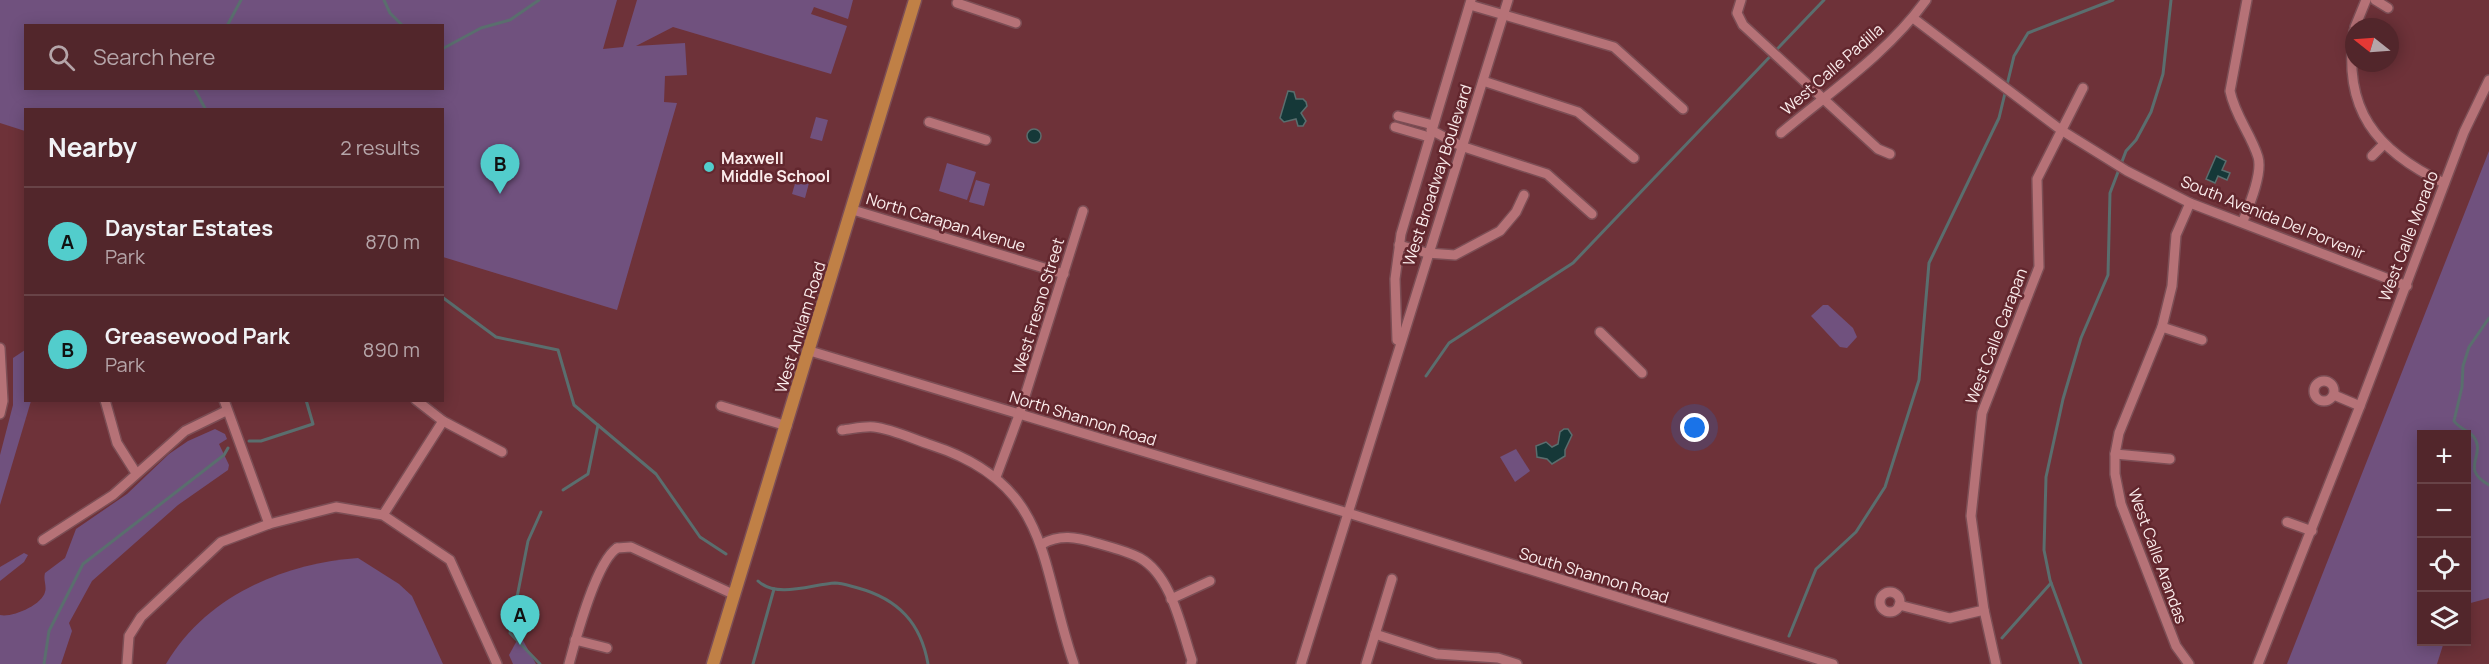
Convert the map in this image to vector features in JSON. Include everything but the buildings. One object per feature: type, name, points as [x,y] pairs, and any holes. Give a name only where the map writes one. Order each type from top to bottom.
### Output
[{"type":"main road","name":"West Anklam Road","points":[[713,664],[853,210],[915,0]]},
{"type":"street","name":"West Broadway Boulevard","points":[[1301,664],[1508,0]]},
{"type":"street","points":[[1741,0],[1732,13],[1741,23],[1878,149],[1890,154]]},
{"type":"street","name":"West Calle Padilla","points":[[1781,134],[1869,61],[1913,18],[1926,0]]},
{"type":"street","points":[[2243,221],[2255,189],[2259,159],[2233,106],[2230,91],[2247,0]]},
{"type":"street","points":[[2359,18],[2366,0]]},
{"type":"street","points":[[2375,0],[2388,8]]},
{"type":"street","points":[[957,3],[1016,23]]},
{"type":"street","name":"West Broadway Boulevard","points":[[1395,360],[1398,316],[1395,279],[1399,245],[1431,131],[1471,3]]},
{"type":"street","points":[[1471,3],[1503,15],[1614,46],[1683,109]]},
{"type":"street","name":"South Avenida Del Porvenir","points":[[1913,18],[2061,130],[2127,171],[2190,203],[2243,221],[2407,286]]},
{"type":"street","points":[[2353,72],[2361,110],[2384,144],[2413,169],[2444,183]]},
{"type":"street","name":"West Calle Morado","points":[[2258,664],[2407,286],[2464,132],[2489,80]]},
{"type":"street","points":[[1483,81],[1578,112],[1634,158]]},
{"type":"street","points":[[2061,130],[2084,88]]},
{"type":"street","points":[[1398,116],[1461,146],[1547,174],[1592,214]]},
{"type":"street","points":[[929,122],[986,140]]},
{"type":"street","points":[[1395,127],[1431,131]]},
{"type":"street","name":"West Calle Carapan","points":[[1996,664],[1984,610],[1971,516],[1982,413],[2039,267],[2037,179],[2061,130]]},
{"type":"street","points":[[2372,156],[2384,144]]},
{"type":"street","points":[[1399,245],[1427,254],[1455,255],[1500,231],[1516,212],[1524,195]]},
{"type":"street","name":"West Calle Arandas","points":[[2189,664],[2176,646],[2121,504],[2115,474],[2115,454],[2119,433],[2162,327],[2172,286],[2176,235],[2190,203]]},
{"type":"street","name":"North Carapan Avenue","points":[[853,210],[1064,274]]},
{"type":"street","name":"West Fresno Street","points":[[996,477],[1019,415],[1083,211]]},
{"type":"street","points":[[2162,327],[2202,340]]},
{"type":"street","points":[[1600,332],[1642,373]]},
{"type":"street","points":[[0,348],[3,401],[0,414]]},
{"type":"street","name":"North Shannon Road","points":[[810,351],[1348,513]]},
{"type":"street","points":[[2334,395],[2360,406]]},
{"type":"street","points":[[106,402],[117,443],[136,473]]},
{"type":"street","points":[[419,402],[443,421],[502,452]]},
{"type":"street","points":[[43,540],[112,495],[185,431],[225,406],[268,524]]},
{"type":"street","points":[[721,406],[786,426]]},
{"type":"street","points":[[383,515],[443,421]]},
{"type":"street","points":[[842,430],[873,427],[960,454],[996,477],[1020,504],[1042,544],[1060,621],[1074,664]]},
{"type":"street","points":[[2115,454],[2170,459]]},
{"type":"street","points":[[127,664],[129,636],[141,617],[221,542],[268,524],[336,507],[383,515],[450,560],[497,664]]},
{"type":"street","name":"South Shannon Road","points":[[1348,513],[1833,664]]},
{"type":"street","points":[[2287,522],[2312,531]]},
{"type":"street","points":[[1042,544],[1052,538],[1070,537],[1139,558],[1153,568],[1171,599],[1192,660],[1191,664]]},
{"type":"street","points":[[569,664],[575,640],[606,560],[615,544],[631,547],[735,595]]},
{"type":"street","points":[[1366,664],[1392,579]]},
{"type":"street","points":[[1171,599],[1210,581]]},
{"type":"street","points":[[1899,605],[1950,618],[1984,610]]},
{"type":"street","points":[[1375,634],[1437,654],[1498,658],[1517,664]]},
{"type":"street","points":[[575,640],[607,648]]},
{"type":"shaded area","points":[[0,0],[617,0],[603,49],[623,47],[637,0],[853,0],[848,19],[814,7],[811,14],[847,26],[831,74],[673,27],[636,46],[685,43],[687,75],[665,76],[664,102],[677,103],[617,310],[444,257],[444,108],[24,108],[24,131],[0,123]]},
{"type":"shaded area","points":[[816,117],[828,120],[822,141],[810,138]]},
{"type":"shaded area","points":[[2489,151],[2489,598],[2471,603],[2471,430],[2417,430],[2417,646],[2443,646],[2437,664],[2287,664]]},
{"type":"shaded area","points":[[947,163],[976,172],[967,200],[939,191]]},
{"type":"shaded area","points":[[796,180],[809,183],[805,198],[792,194]]},
{"type":"shaded area","points":[[976,180],[990,184],[984,206],[969,202]]},
{"type":"shaded area","points":[[1823,305],[1828,305],[1853,328],[1857,337],[1847,348],[1840,347],[1811,316]]},
{"type":"shaded area","points":[[24,351],[24,402],[31,402],[0,505],[0,455],[13,405],[13,358]]},
{"type":"shaded area","points":[[215,429],[225,434],[227,439],[219,444],[229,465],[228,470],[178,505],[92,581],[69,623],[72,631],[61,664],[0,664],[0,615],[26,610],[43,597],[45,573],[65,558],[76,529],[127,494],[169,454],[188,441]]},
{"type":"shaded area","points":[[1516,449],[1530,471],[1515,482],[1500,457]]},
{"type":"shaded area","points":[[24,553],[28,555],[24,562],[0,581],[0,567]]},
{"type":"shaded area","points":[[358,558],[399,584],[412,596],[443,664],[166,664],[182,640],[202,620],[224,602],[248,588],[302,567]]},
{"type":"shaded area","points":[[520,635],[536,664],[513,664],[509,655]]},
{"type":"water","points":[[1288,91],[1294,92],[1296,99],[1303,99],[1306,102],[1307,106],[1301,113],[1306,121],[1303,126],[1298,126],[1296,119],[1284,122],[1280,118]]},
{"type":"water","points":[[1031,129],[1037,129],[1041,136],[1037,143],[1031,143],[1027,139],[1027,133]]},
{"type":"water","points":[[2216,156],[2226,161],[2222,170],[2230,173],[2227,180],[2218,176],[2215,183],[2206,179]]},
{"type":"water","points":[[1568,429],[1572,435],[1565,450],[1565,456],[1552,464],[1547,459],[1537,457],[1536,446],[1546,442],[1552,447],[1558,444],[1560,432]]},
{"type":"waterway","points":[[228,24],[241,0]]},
{"type":"waterway","points":[[384,0],[390,13],[401,24]]},
{"type":"waterway","points":[[444,48],[481,28],[510,20],[539,0]]},
{"type":"waterway","points":[[1426,376],[1449,343],[1573,263],[1824,0]]},
{"type":"waterway","points":[[1789,636],[1816,569],[1856,532],[1885,487],[1919,380],[1929,263],[1999,118],[2014,56],[2028,33],[2113,0]]},
{"type":"waterway","points":[[2081,664],[2050,580],[2044,550],[2046,477],[2063,399],[2081,338],[2108,275],[2110,193],[2126,151],[2136,140],[2151,112],[2163,74],[2171,0]]},
{"type":"waterway","points":[[195,90],[205,108]]},
{"type":"waterway","points":[[444,298],[496,337],[558,350],[574,405],[656,474],[700,537],[726,554]]},
{"type":"waterway","points":[[2489,318],[2469,347],[2463,366],[2462,387],[2454,421],[2473,436],[2477,443],[2474,467],[2480,479],[2489,485]]},
{"type":"waterway","points":[[249,441],[261,441],[313,424],[307,402]]},
{"type":"waterway","points":[[563,490],[588,474],[598,425]]},
{"type":"waterway","points":[[44,664],[49,631],[83,564],[224,455],[228,448]]},
{"type":"waterway","points":[[540,664],[510,633],[528,541],[541,512]]},
{"type":"waterway","points":[[758,581],[766,586],[785,590],[835,583],[858,588],[885,599],[896,606],[913,625],[920,636],[928,664]]},
{"type":"waterway","points":[[2002,638],[2051,583]]},
{"type":"waterway","points":[[753,664],[774,589]]},
{"type":"place","name":"Maxwell Middle School","points":[[709,167]]},
{"type":"place","name":"Greasewood Park","points":[[500,194]]},
{"type":"place","name":"Daystar Estates","points":[[520,645]]}]
